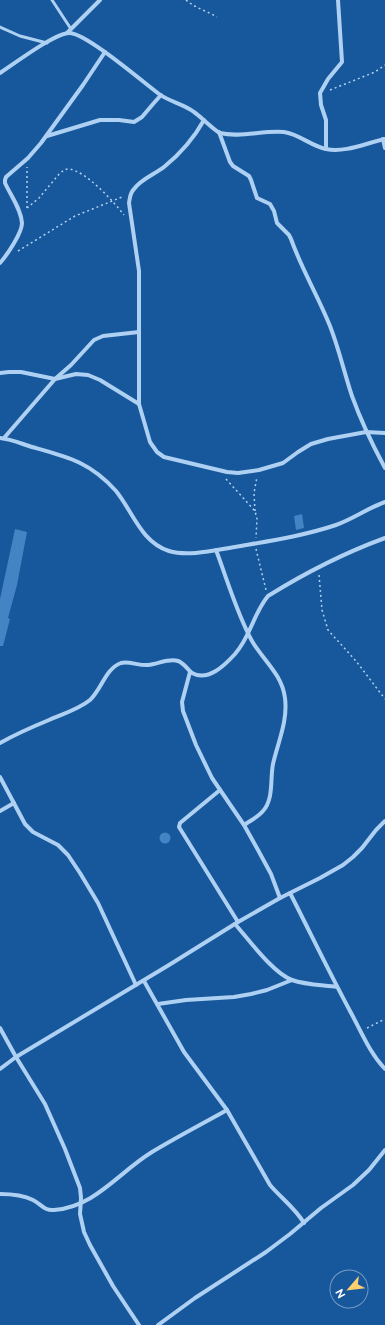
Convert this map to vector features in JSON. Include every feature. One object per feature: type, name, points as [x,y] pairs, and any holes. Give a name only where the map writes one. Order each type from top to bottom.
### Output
[{"type":"street","points":[[0,73],[47,42],[67,33],[100,0]]},
{"type":"street","points":[[326,149],[326,120],[321,105],[320,93],[328,79],[342,62],[338,0]]},
{"type":"street","points":[[67,33],[77,35],[105,52],[161,96],[182,105],[219,132],[236,134],[284,132],[298,136],[326,149],[340,150],[384,139],[385,148]]},
{"type":"street","points":[[0,263],[22,227],[20,215],[5,183],[6,177],[28,158],[46,136],[105,52]]},
{"type":"street","points":[[46,136],[100,120],[134,122],[142,117],[161,96]]},
{"type":"street","points":[[204,120],[192,139],[178,154],[164,167],[135,187],[130,194],[129,203],[139,271],[139,404],[150,442],[157,452],[164,457],[227,472],[238,473],[259,470],[283,463],[312,444],[328,439],[366,432],[385,433]]},
{"type":"street","points":[[219,132],[227,156],[233,166],[249,176],[257,198],[270,204],[274,211],[277,223],[291,239],[305,274],[329,324],[351,394],[366,432],[385,468]]},
{"type":"street","points":[[2,438],[24,417],[54,379],[71,365],[94,340],[103,336],[139,332]]},
{"type":"street","points":[[0,373],[21,372],[54,379],[76,374],[88,375],[139,404]]},
{"type":"street","points":[[2,438],[62,455],[85,464],[104,479],[116,492],[137,525],[148,538],[169,551],[183,553],[216,550],[311,532],[331,526],[385,502]]},
{"type":"street","points":[[0,743],[16,734],[79,707],[90,700],[108,674],[117,665],[124,662],[147,665],[173,660],[180,661],[190,672],[199,676],[215,672],[236,653],[243,644],[260,605],[268,596],[319,567],[362,546],[385,538]]},
{"type":"street","points":[[216,550],[248,634],[274,670],[285,697],[282,732],[273,763],[268,804],[263,811],[244,825]]},
{"type":"street","points":[[190,672],[182,702],[196,745],[212,778],[244,825],[271,874],[280,898]]},
{"type":"street","points":[[0,777],[25,824],[33,832],[58,845],[68,855],[80,873],[101,909],[136,985]]},
{"type":"street","points":[[220,790],[180,823],[179,827],[237,923],[269,963],[284,977],[292,980],[302,983],[337,987]]},
{"type":"street","points":[[0,811],[14,803]]},
{"type":"street","points":[[0,1069],[16,1057],[144,981],[237,923],[280,898],[332,872],[352,858],[385,821]]},
{"type":"street","points":[[290,893],[361,1032],[374,1056],[385,1069]]},
{"type":"street","points":[[158,1004],[186,1000],[240,996],[267,990],[292,980]]},
{"type":"street","points":[[144,981],[184,1052],[227,1110],[270,1184],[279,1196],[292,1207],[304,1223]]},
{"type":"street","points":[[0,1028],[45,1104],[57,1130],[80,1188],[80,1214],[84,1232],[90,1245],[110,1280],[139,1325]]},
{"type":"street","points":[[0,1194],[20,1196],[32,1200],[49,1210],[56,1210],[81,1204],[95,1196],[137,1162],[152,1152],[227,1110]]},
{"type":"street","points":[[158,1325],[195,1298],[266,1252],[304,1223],[321,1208],[353,1185],[369,1170],[385,1150]]},
{"type":"lane","points":[[52,0],[71,29]]},
{"type":"lane","points":[[0,27],[20,36],[47,42]]},
{"type":"path","points":[[186,0],[196,7],[217,17]]},
{"type":"path","points":[[320,93],[375,72],[385,65]]},
{"type":"path","points":[[22,223],[27,208],[28,158]]},
{"type":"path","points":[[27,208],[46,190],[60,173],[64,170],[69,170],[75,171],[87,179],[112,200],[124,216]]},
{"type":"path","points":[[17,251],[75,216],[130,194]]},
{"type":"path","points":[[259,470],[254,493],[257,519],[256,543],[258,558],[268,596]]},
{"type":"path","points":[[225,479],[256,511]]},
{"type":"path","points":[[319,567],[322,610],[328,630],[332,637],[356,661],[385,699]]},
{"type":"path","points":[[361,1032],[385,1019]]},
{"type":"building","points":[[302,514],[304,528],[296,530],[294,516]]},
{"type":"building","points":[[15,529],[27,532],[17,585],[8,618],[10,619],[3,646],[0,646],[0,599]]},
{"type":"building","points":[[165,832],[169,834],[171,838],[169,842],[165,844],[161,842],[159,838],[161,834]]}]
